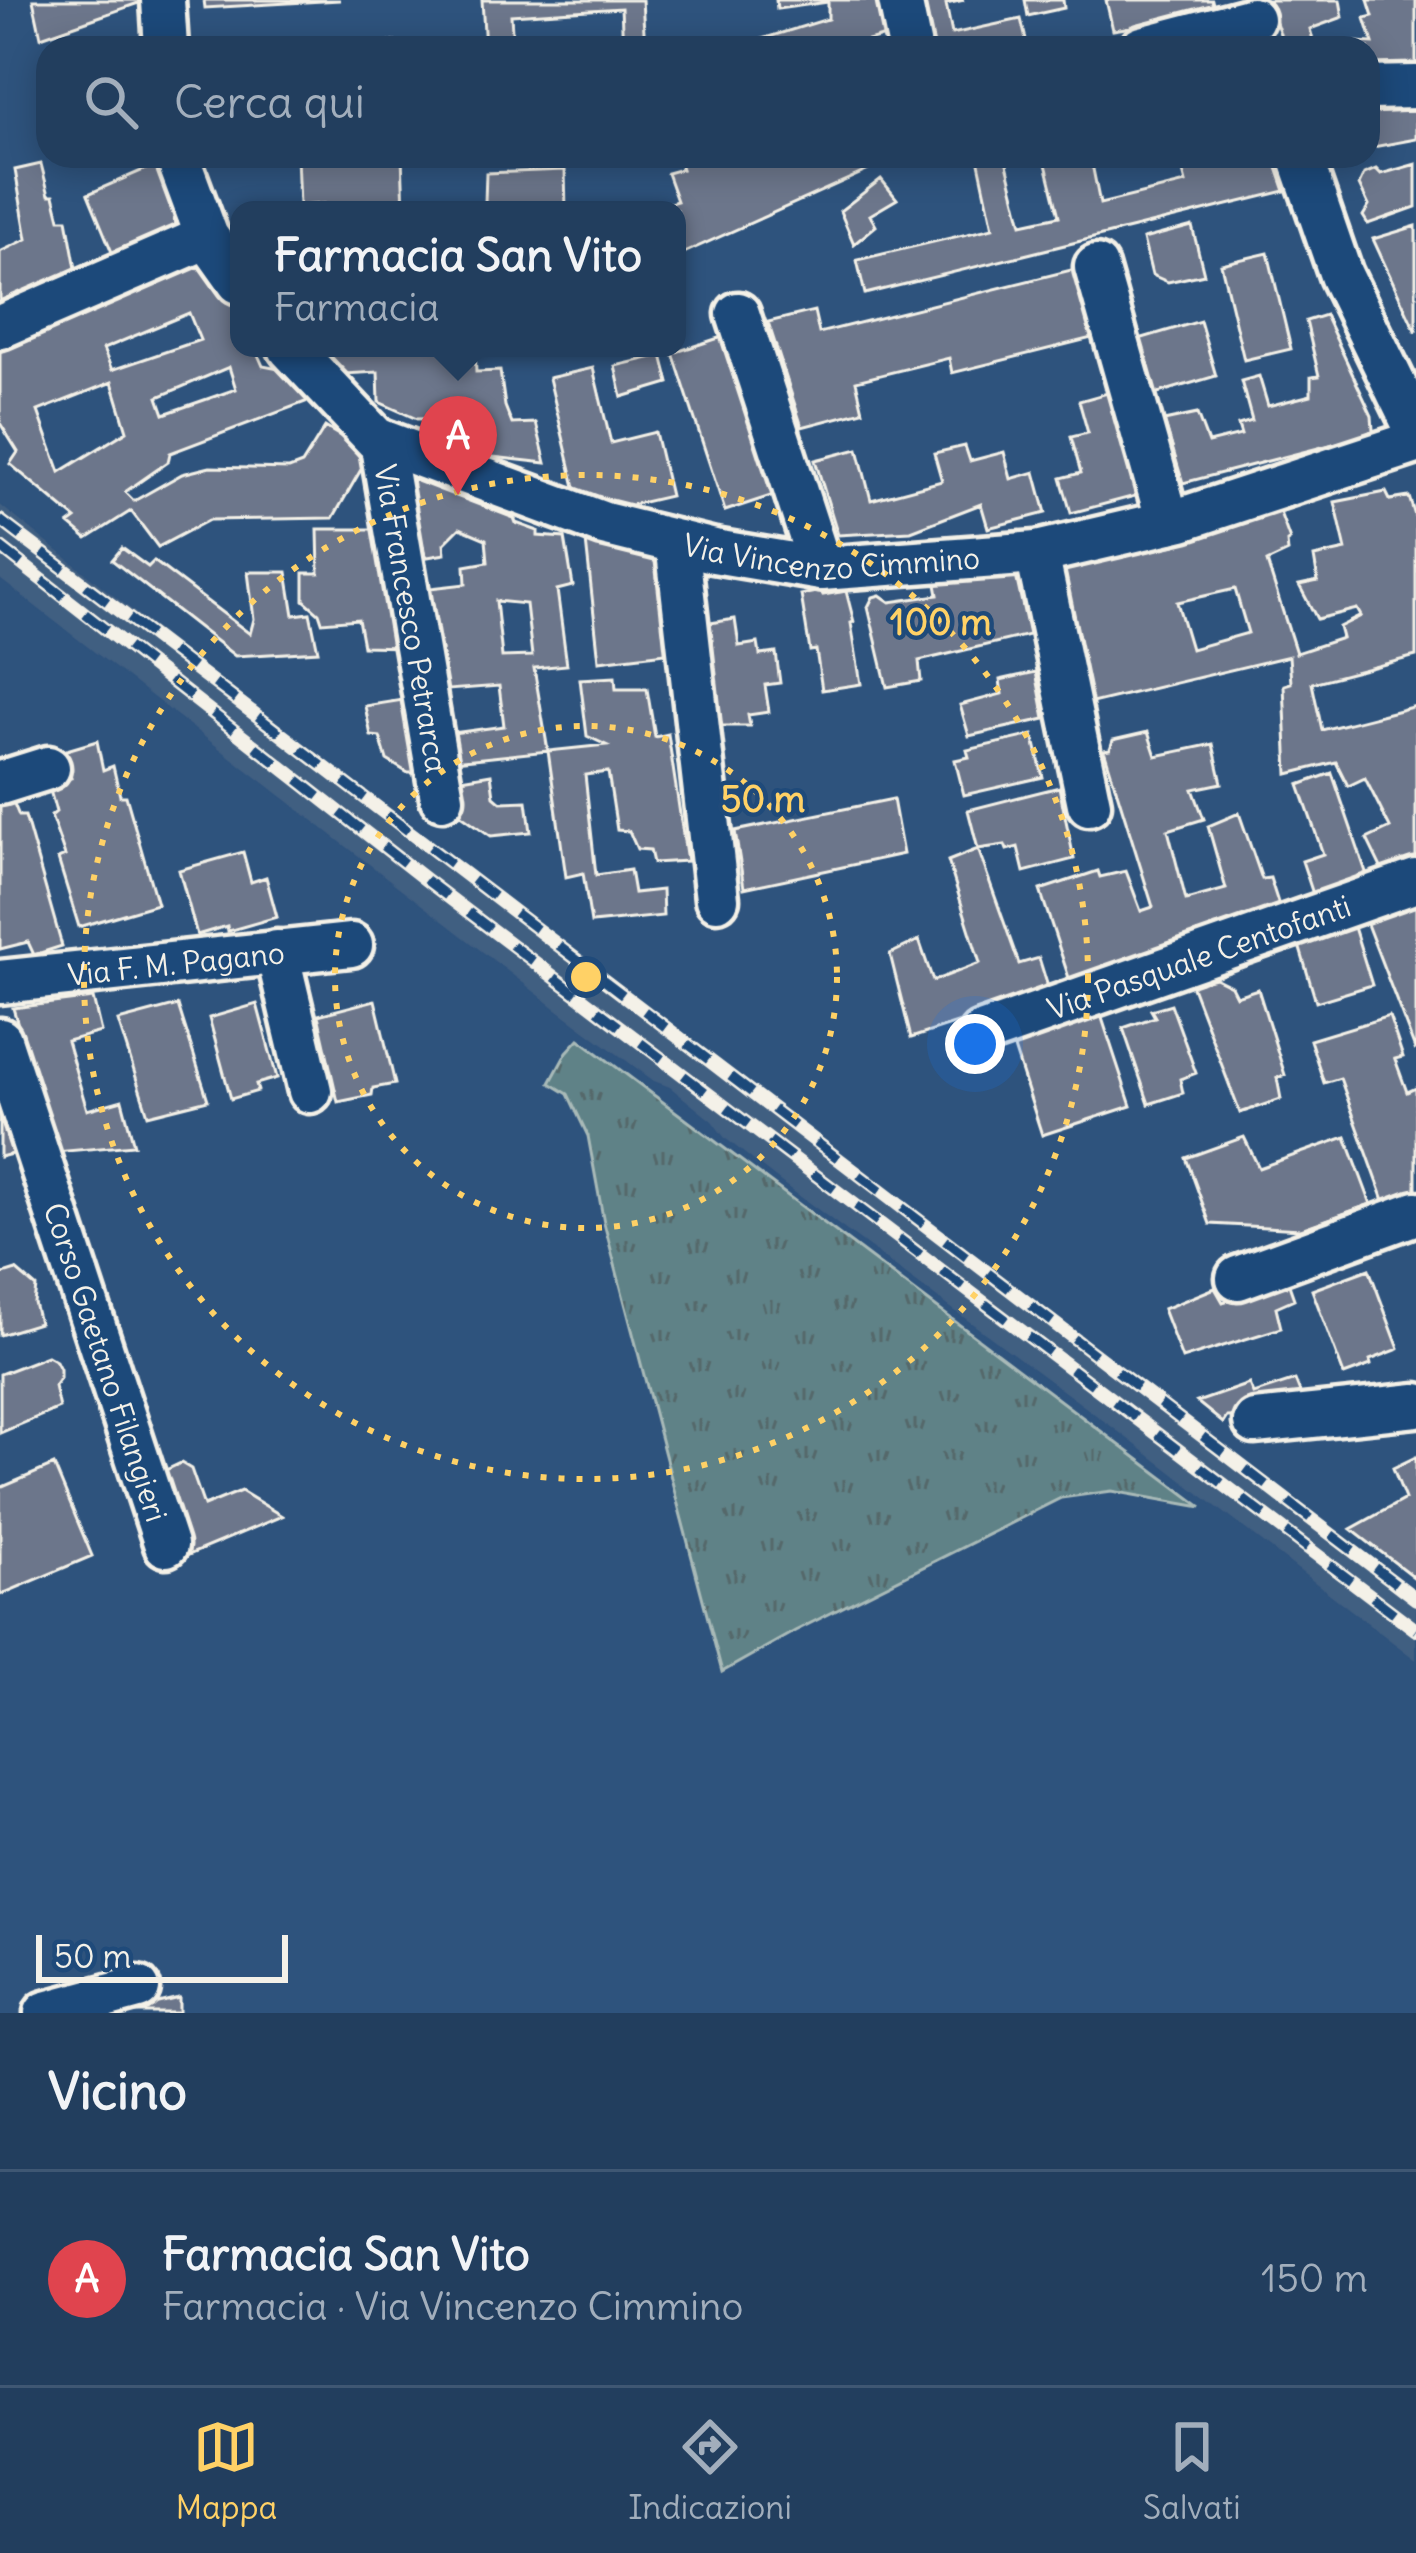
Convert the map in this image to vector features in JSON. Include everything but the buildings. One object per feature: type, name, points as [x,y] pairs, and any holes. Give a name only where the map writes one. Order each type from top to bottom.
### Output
[{"type":"street","points":[[163,0],[165,36]]},
{"type":"street","points":[[900,0],[908,36]]},
{"type":"street","points":[[1193,36],[1253,22]]},
{"type":"street","points":[[1380,88],[1416,87]]},
{"type":"street","points":[[181,168],[207,237],[230,269]]},
{"type":"street","points":[[1304,168],[1341,275],[1416,429]]},
{"type":"street","points":[[0,327],[207,237]]},
{"type":"street","points":[[1096,266],[1168,522]]},
{"type":"street","points":[[738,314],[821,568]]},
{"type":"street","name":"Via Vincenzo Cimmino","points":[[299,357],[376,439],[604,524],[821,568],[1037,554],[1168,522],[1416,442]]},
{"type":"street","name":"Via Francesco Petrarca","points":[[381,441],[442,798]]},
{"type":"street","points":[[676,542],[717,899]]},
{"type":"street","points":[[1037,554],[1089,804]]},
{"type":"street","points":[[0,783],[48,768]]},
{"type":"street","name":"Via Pasquale Centofanti","points":[[981,1034],[1416,881]]},
{"type":"street","name":"Via F. M. Pagano","points":[[0,982],[351,945]]},
{"type":"street","points":[[277,952],[310,1091]]},
{"type":"street","name":"Corso Gaetano Filangieri","points":[[0,1040],[166,1545]]},
{"type":"street","points":[[1238,1278],[1416,1213]]},
{"type":"street","points":[[1255,1422],[1416,1405]]},
{"type":"street","points":[[46,2013],[138,1988]]},
{"type":"shaded area","points":[[0,505],[236,693],[1416,1593],[1416,1660],[1123,1435],[786,1186],[670,1087],[654,1081],[562,1013],[0,579]]},
{"type":"green space","points":[[579,1039],[1202,1507],[1112,1491],[1061,1498],[722,1672],[604,1223],[588,1136],[568,1094],[550,1083]]},
{"type":"railway","points":[[0,520],[1416,1599]]},
{"type":"railway","points":[[0,547],[426,880],[1416,1630]]},
{"type":"place","name":"Farmacia San Vito","points":[[458,495]]}]
